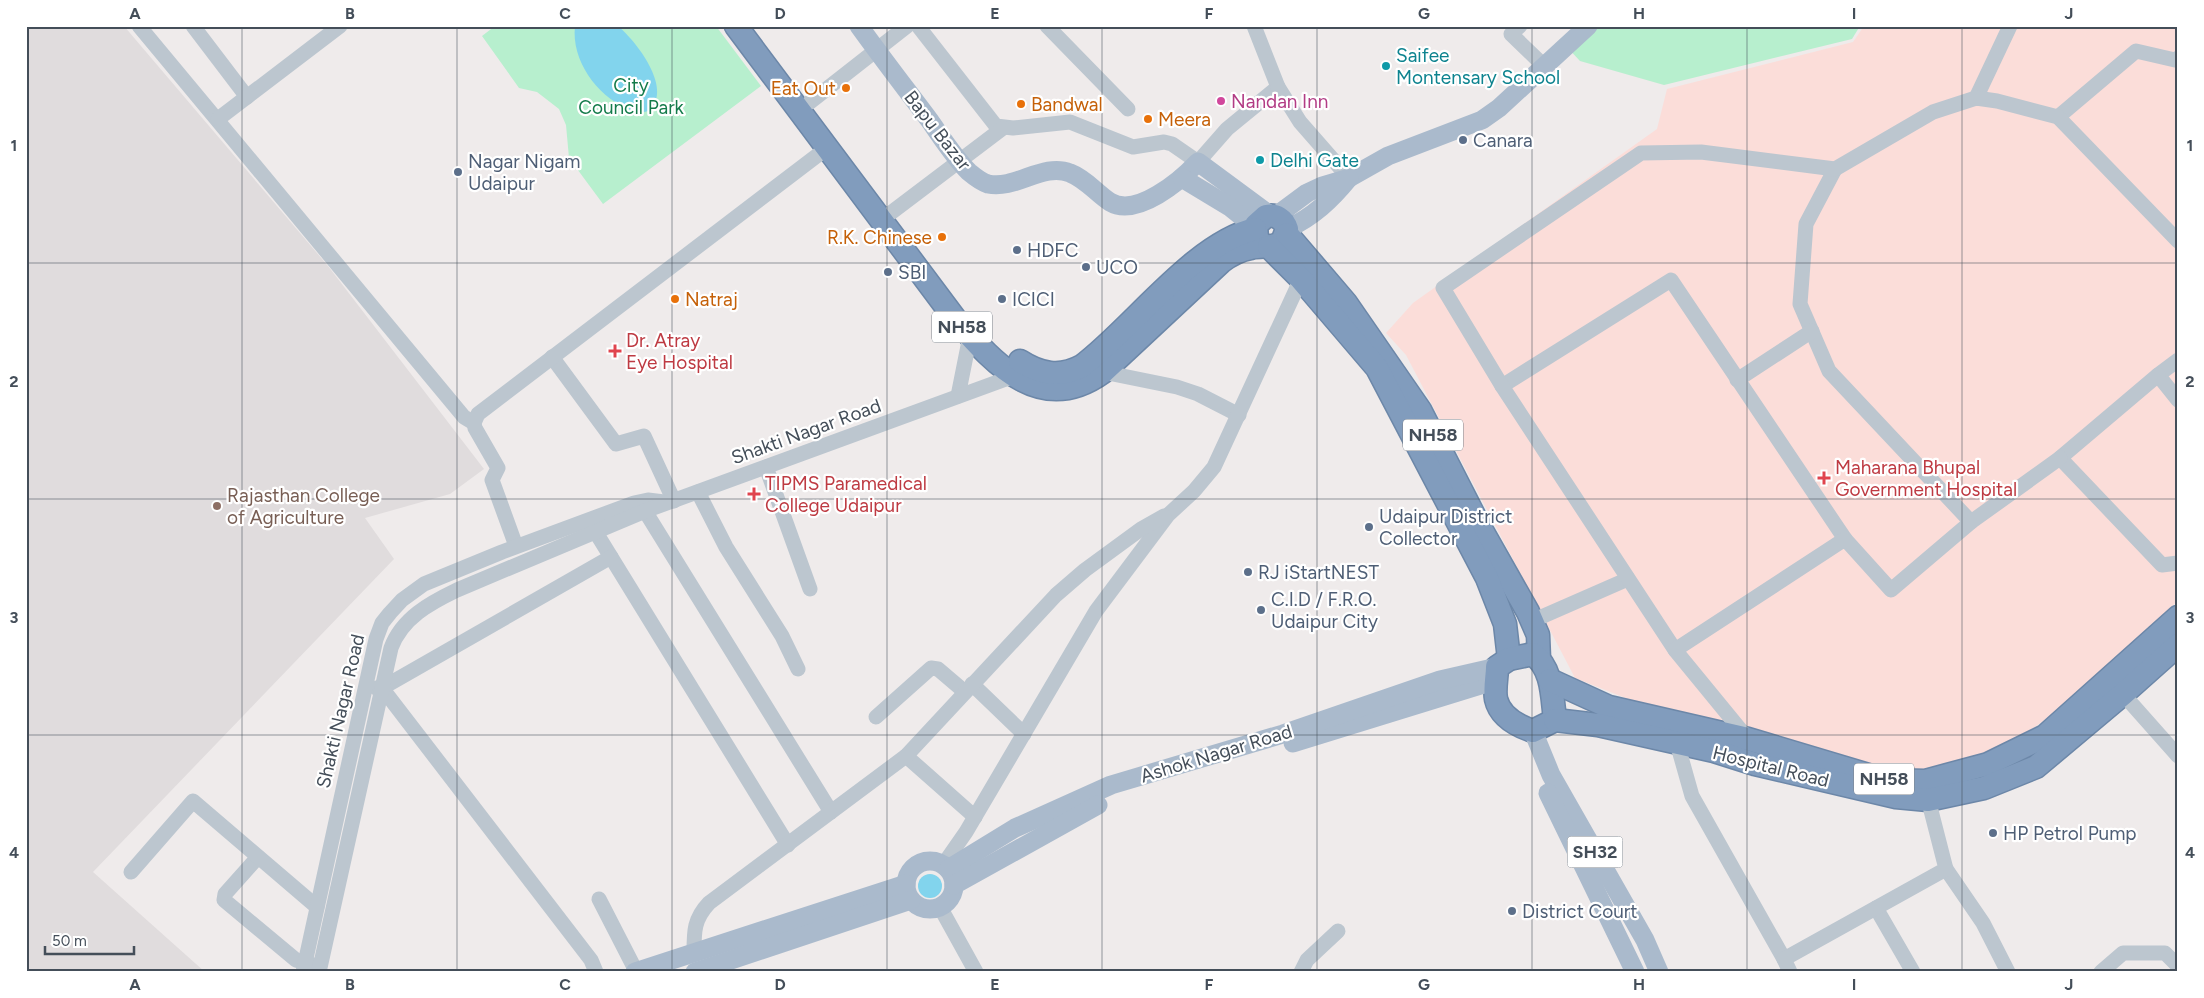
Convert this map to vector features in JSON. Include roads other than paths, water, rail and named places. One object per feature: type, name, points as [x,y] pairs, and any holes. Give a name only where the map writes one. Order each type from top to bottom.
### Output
[{"type":"highway","name":"NH58","points":[[736,26],[970,336],[988,355],[1014,376],[1041,388],[1063,390],[1088,382],[1103,372],[1221,262],[1241,251],[1270,230]]},
{"type":"highway","name":"NH58","points":[[753,26],[968,313],[992,339],[1026,365],[1045,373],[1064,374],[1082,366],[1169,286],[1214,248],[1234,236],[1270,230]]},
{"type":"highway","name":"NH58","points":[[1270,230],[1301,279],[1377,368],[1488,578],[1505,624],[1496,699],[1505,715],[1526,728]]},
{"type":"highway","name":"NH58","points":[[1270,230],[1346,303],[1420,410],[1481,529],[1532,621],[1538,635],[1539,659],[1550,680],[1555,720]]},
{"type":"highway","name":"NH58","points":[[1550,680],[1609,707],[1748,740],[1926,791],[1988,764],[2045,736],[2178,617]]},
{"type":"highway","name":"Hospital Road","points":[[1555,720],[1598,725],[1896,797],[1926,791],[1984,788],[2036,767],[2178,645]]},
{"type":"highway","points":[[1501,669],[1533,654],[1539,659]]},
{"type":"highway","points":[[1526,728],[1555,720]]},
{"type":"main road","name":"Bapu Bazar","points":[[859,26],[960,161],[975,177],[993,184],[1051,171],[1071,173],[1112,203],[1120,206],[1133,205],[1145,201],[1182,178],[1198,162]]},
{"type":"main road","points":[[1270,230],[1307,193],[1349,178],[1388,156],[1482,120],[1499,108],[1588,26]]},
{"type":"main road","points":[[1198,162],[1221,179],[1270,230]]},
{"type":"main road","points":[[1182,178],[1270,230]]},
{"type":"main road","points":[[948,873],[1136,788],[1334,731],[1501,669]]},
{"type":"main road","points":[[1526,728],[1584,871],[1635,972]]},
{"type":"main road","name":"SH32","points":[[1526,728],[1550,775],[1645,940],[1659,972]]},
{"type":"main road","points":[[935,862],[948,873],[952,894],[940,907],[927,909],[909,892],[912,869],[919,864],[935,862]]},
{"type":"main road","points":[[636,972],[694,952],[909,892]]},
{"type":"main road","points":[[695,972],[909,892]]},
{"type":"street","points":[[139,26],[458,410],[474,424],[498,468],[492,480],[516,546]]},
{"type":"street","points":[[193,26],[247,97]]},
{"type":"street","points":[[218,120],[340,26]]},
{"type":"street","points":[[810,102],[907,26]]},
{"type":"street","points":[[918,26],[989,120],[996,126],[1003,128],[1070,122],[1133,146],[1164,142],[1172,144],[1198,162],[1227,129],[1278,87]]},
{"type":"street","points":[[1047,26],[1128,109]]},
{"type":"street","points":[[1254,26],[1278,87],[1300,122],[1349,178]]},
{"type":"street","points":[[1976,98],[2010,26]]},
{"type":"street","points":[[1513,29],[1544,66]]},
{"type":"street","points":[[2058,117],[2136,51],[2176,60],[2178,58]]},
{"type":"street","points":[[1970,522],[1829,371],[1800,304],[1806,224],[1835,169],[1932,112],[1976,98],[1998,101],[2058,117],[2178,241]]},
{"type":"street","points":[[892,212],[1003,128]]},
{"type":"street","points":[[474,424],[483,409],[827,148]]},
{"type":"street","points":[[1748,740],[1675,650],[1502,386],[1443,288],[1641,153],[1701,152],[1835,169]]},
{"type":"street","points":[[694,952],[694,926],[700,912],[709,903],[906,756],[1071,582],[1141,529],[1168,514],[1194,492],[1214,466],[1301,279]]},
{"type":"street","points":[[1502,386],[1671,280],[1845,539],[1891,590],[1970,522],[2060,458],[2178,360]]},
{"type":"street","points":[[1737,380],[1812,331]]},
{"type":"street","points":[[958,396],[970,336]]},
{"type":"street","points":[[552,357],[616,444],[644,436],[671,502]]},
{"type":"street","points":[[1103,372],[1177,387],[1198,394],[1239,414]]},
{"type":"street","points":[[2158,375],[2178,400]]},
{"type":"street","name":"Shakti Nagar Road","points":[[320,969],[394,639],[405,625],[423,608],[457,590],[595,531],[1014,376]]},
{"type":"street","points":[[2060,458],[2162,565],[2178,563]]},
{"type":"street","points":[[766,467],[810,589]]},
{"type":"street","points":[[698,492],[726,547],[782,636],[798,670]]},
{"type":"street","name":"Shakti Nagar Road","points":[[304,968],[365,690],[379,631],[384,619],[402,600],[424,584],[516,546],[642,501],[671,502]]},
{"type":"street","points":[[646,511],[831,812]]},
{"type":"street","points":[[948,873],[975,817],[1096,612],[1168,514]]},
{"type":"street","points":[[595,531],[788,845]]},
{"type":"street","points":[[1675,650],[1845,539]]},
{"type":"street","points":[[381,694],[611,557]]},
{"type":"street","points":[[1532,621],[1628,579]]},
{"type":"street","points":[[876,717],[931,668],[942,671],[969,688],[1024,734]]},
{"type":"street","points":[[365,690],[381,694],[408,722],[591,960],[596,972]]},
{"type":"street","points":[[2123,694],[2178,756]]},
{"type":"street","points":[[1677,743],[1692,796],[1787,965],[1876,908],[1946,869]]},
{"type":"street","points":[[906,756],[975,817]]},
{"type":"street","points":[[1926,791],[1946,869],[1983,923],[2008,972]]},
{"type":"street","points":[[131,872],[193,801],[317,907]]},
{"type":"street","points":[[258,856],[225,894],[224,900],[304,968],[320,969]]},
{"type":"street","points":[[599,899],[636,972]]},
{"type":"street","points":[[940,907],[976,972]]},
{"type":"street","points":[[1876,908],[1913,972]]},
{"type":"street","points":[[1301,972],[1307,960],[1338,931]]},
{"type":"street","points":[[2101,972],[2123,953],[2164,953],[2178,966]]},
{"type":"water","points":[[575,26],[618,26],[634,42],[655,78],[656,101],[650,110],[641,112],[630,109],[616,102],[596,86],[582,64],[577,51]]},
{"type":"water","points":[[930,874],[939,877],[942,886],[939,895],[930,898],[921,895],[918,886],[921,877]]},
{"type":"place","name":"Saifee Montensary School","points":[[1386,66]]},
{"type":"place","name":"Eat Out","points":[[846,88]]},
{"type":"place","name":"Nandan Inn","points":[[1221,101]]},
{"type":"place","name":"Bandwal","points":[[1021,104]]},
{"type":"place","name":"Meera","points":[[1148,119]]},
{"type":"place","name":"Canara","points":[[1463,140]]},
{"type":"place","name":"Delhi Gate","points":[[1260,160]]},
{"type":"place","name":"Nagar Nigam Udaipur","points":[[458,172]]},
{"type":"place","name":"R.K. Chinese","points":[[942,237]]},
{"type":"place","name":"HDFC","points":[[1017,250]]},
{"type":"place","name":"UCO","points":[[1086,267]]},
{"type":"place","name":"SBI","points":[[888,272]]},
{"type":"place","name":"Natraj","points":[[675,299]]},
{"type":"place","name":"ICICI","points":[[1002,299]]},
{"type":"place","name":"Dr. Atray Eye Hospital","points":[[615,351]]},
{"type":"place","name":"Maharana Bhupal Government Hospital","points":[[1824,478]]},
{"type":"place","name":"TIPMS Paramedical College Udaipur","points":[[754,494]]},
{"type":"place","name":"Rajasthan College of Agriculture","points":[[217,506]]},
{"type":"place","name":"Udaipur District Collector","points":[[1369,527]]},
{"type":"place","name":"RJ iStartNEST","points":[[1248,572]]},
{"type":"place","name":"C.I.D / F.R.O. Udaipur City","points":[[1261,610]]},
{"type":"place","name":"HP Petrol Pump","points":[[1993,833]]},
{"type":"place","name":"District Court","points":[[1512,911]]},
{"type":"park label","name":"City Council Park","points":[[631,96]]}]
